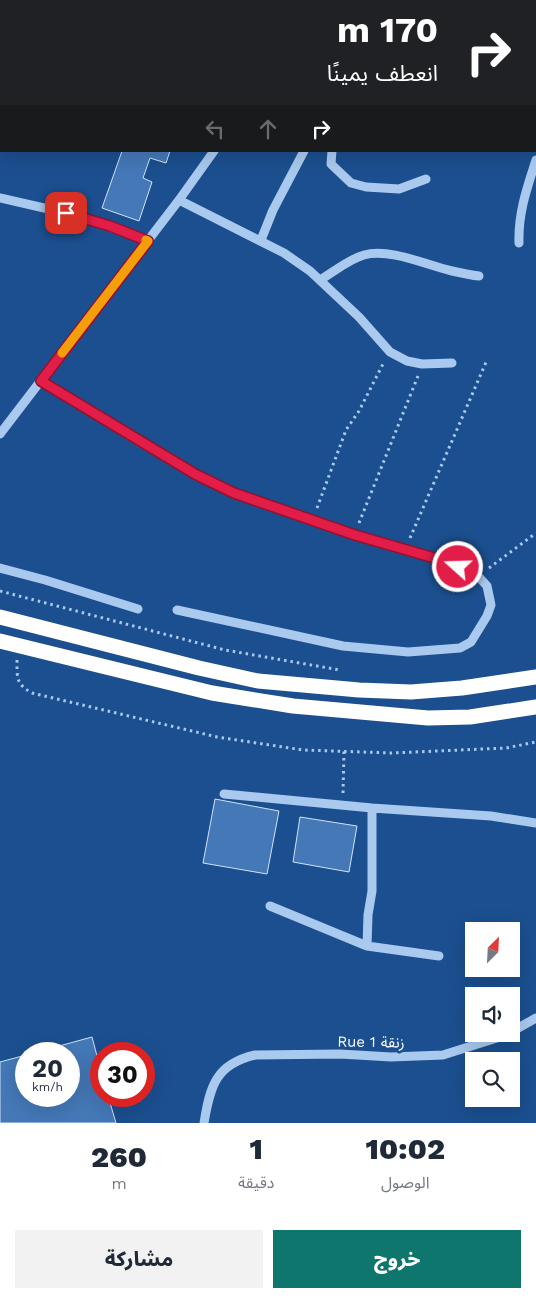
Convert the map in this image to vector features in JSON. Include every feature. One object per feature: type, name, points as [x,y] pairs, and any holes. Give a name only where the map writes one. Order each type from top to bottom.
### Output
[{"type":"highway","points":[[0,617],[199,668],[258,681],[359,690],[411,692],[462,688],[536,677]]},
{"type":"highway","points":[[0,640],[212,693],[293,706],[428,718],[470,716],[536,708]]},
{"type":"street","points":[[0,433],[148,241],[213,152]]},
{"type":"street","points":[[261,240],[273,210],[303,152]]},
{"type":"street","points":[[332,152],[331,164],[344,177],[359,186],[399,189],[426,179]]},
{"type":"street","points":[[519,243],[518,225],[521,208],[536,160]]},
{"type":"street","points":[[0,198],[79,216],[148,241]]},
{"type":"street","points":[[179,200],[284,253],[320,280],[359,317],[390,352],[407,361],[422,364],[452,363]]},
{"type":"street","points":[[320,280],[355,258],[366,254],[385,254],[453,272],[479,276]]},
{"type":"street","points":[[41,381],[195,474],[234,493],[355,535],[438,559],[478,576],[487,586],[491,605],[471,642],[460,648],[449,650],[408,652],[343,646],[177,610]]},
{"type":"street","points":[[0,568],[138,609]]},
{"type":"street","points":[[224,794],[372,808],[474,814],[536,823]]},
{"type":"street","points":[[367,946],[368,915],[372,891],[372,808]]},
{"type":"street","points":[[270,906],[367,946],[440,956]]},
{"type":"street","name":"Rue 1 زنقة","points":[[520,1027],[536,1018]]},
{"type":"street","name":"Rue 1 زنقة","points":[[204,1123],[212,1090],[224,1069],[242,1058],[255,1054],[340,1054],[390,1057],[443,1055],[483,1042]]},
{"type":"path","points":[[313,520],[346,430],[359,411],[390,352]]},
{"type":"path","points":[[405,550],[487,360]]},
{"type":"path","points":[[355,535],[422,364]]},
{"type":"path","points":[[478,576],[536,533]]},
{"type":"path","points":[[0,591],[225,650],[339,670],[354,678],[359,690]]},
{"type":"path","points":[[17,645],[18,682],[23,688],[32,692],[217,737],[303,750],[392,754],[506,748],[536,742]]},
{"type":"path","points":[[342,805],[344,751]]},
{"type":"building","points":[[122,152],[170,152],[166,163],[150,158],[143,178],[152,182],[139,221],[102,208]]},
{"type":"building","points":[[215,799],[279,811],[267,874],[203,863]]},
{"type":"building","points":[[300,817],[357,826],[349,872],[293,862]]},
{"type":"building","points":[[92,1037],[93,1042],[90,1042],[90,1107],[111,1107],[116,1123],[0,1123],[0,1062],[15,1058],[15,1107],[80,1107],[80,1042],[74,1042]]},
{"type":"slow traffic","points":[[62,353],[148,241],[146,240]]},
{"type":"route","points":[[66,213],[110,226],[148,241],[41,381],[138,441],[195,474],[234,493],[355,535],[438,559],[458,567]]}]
